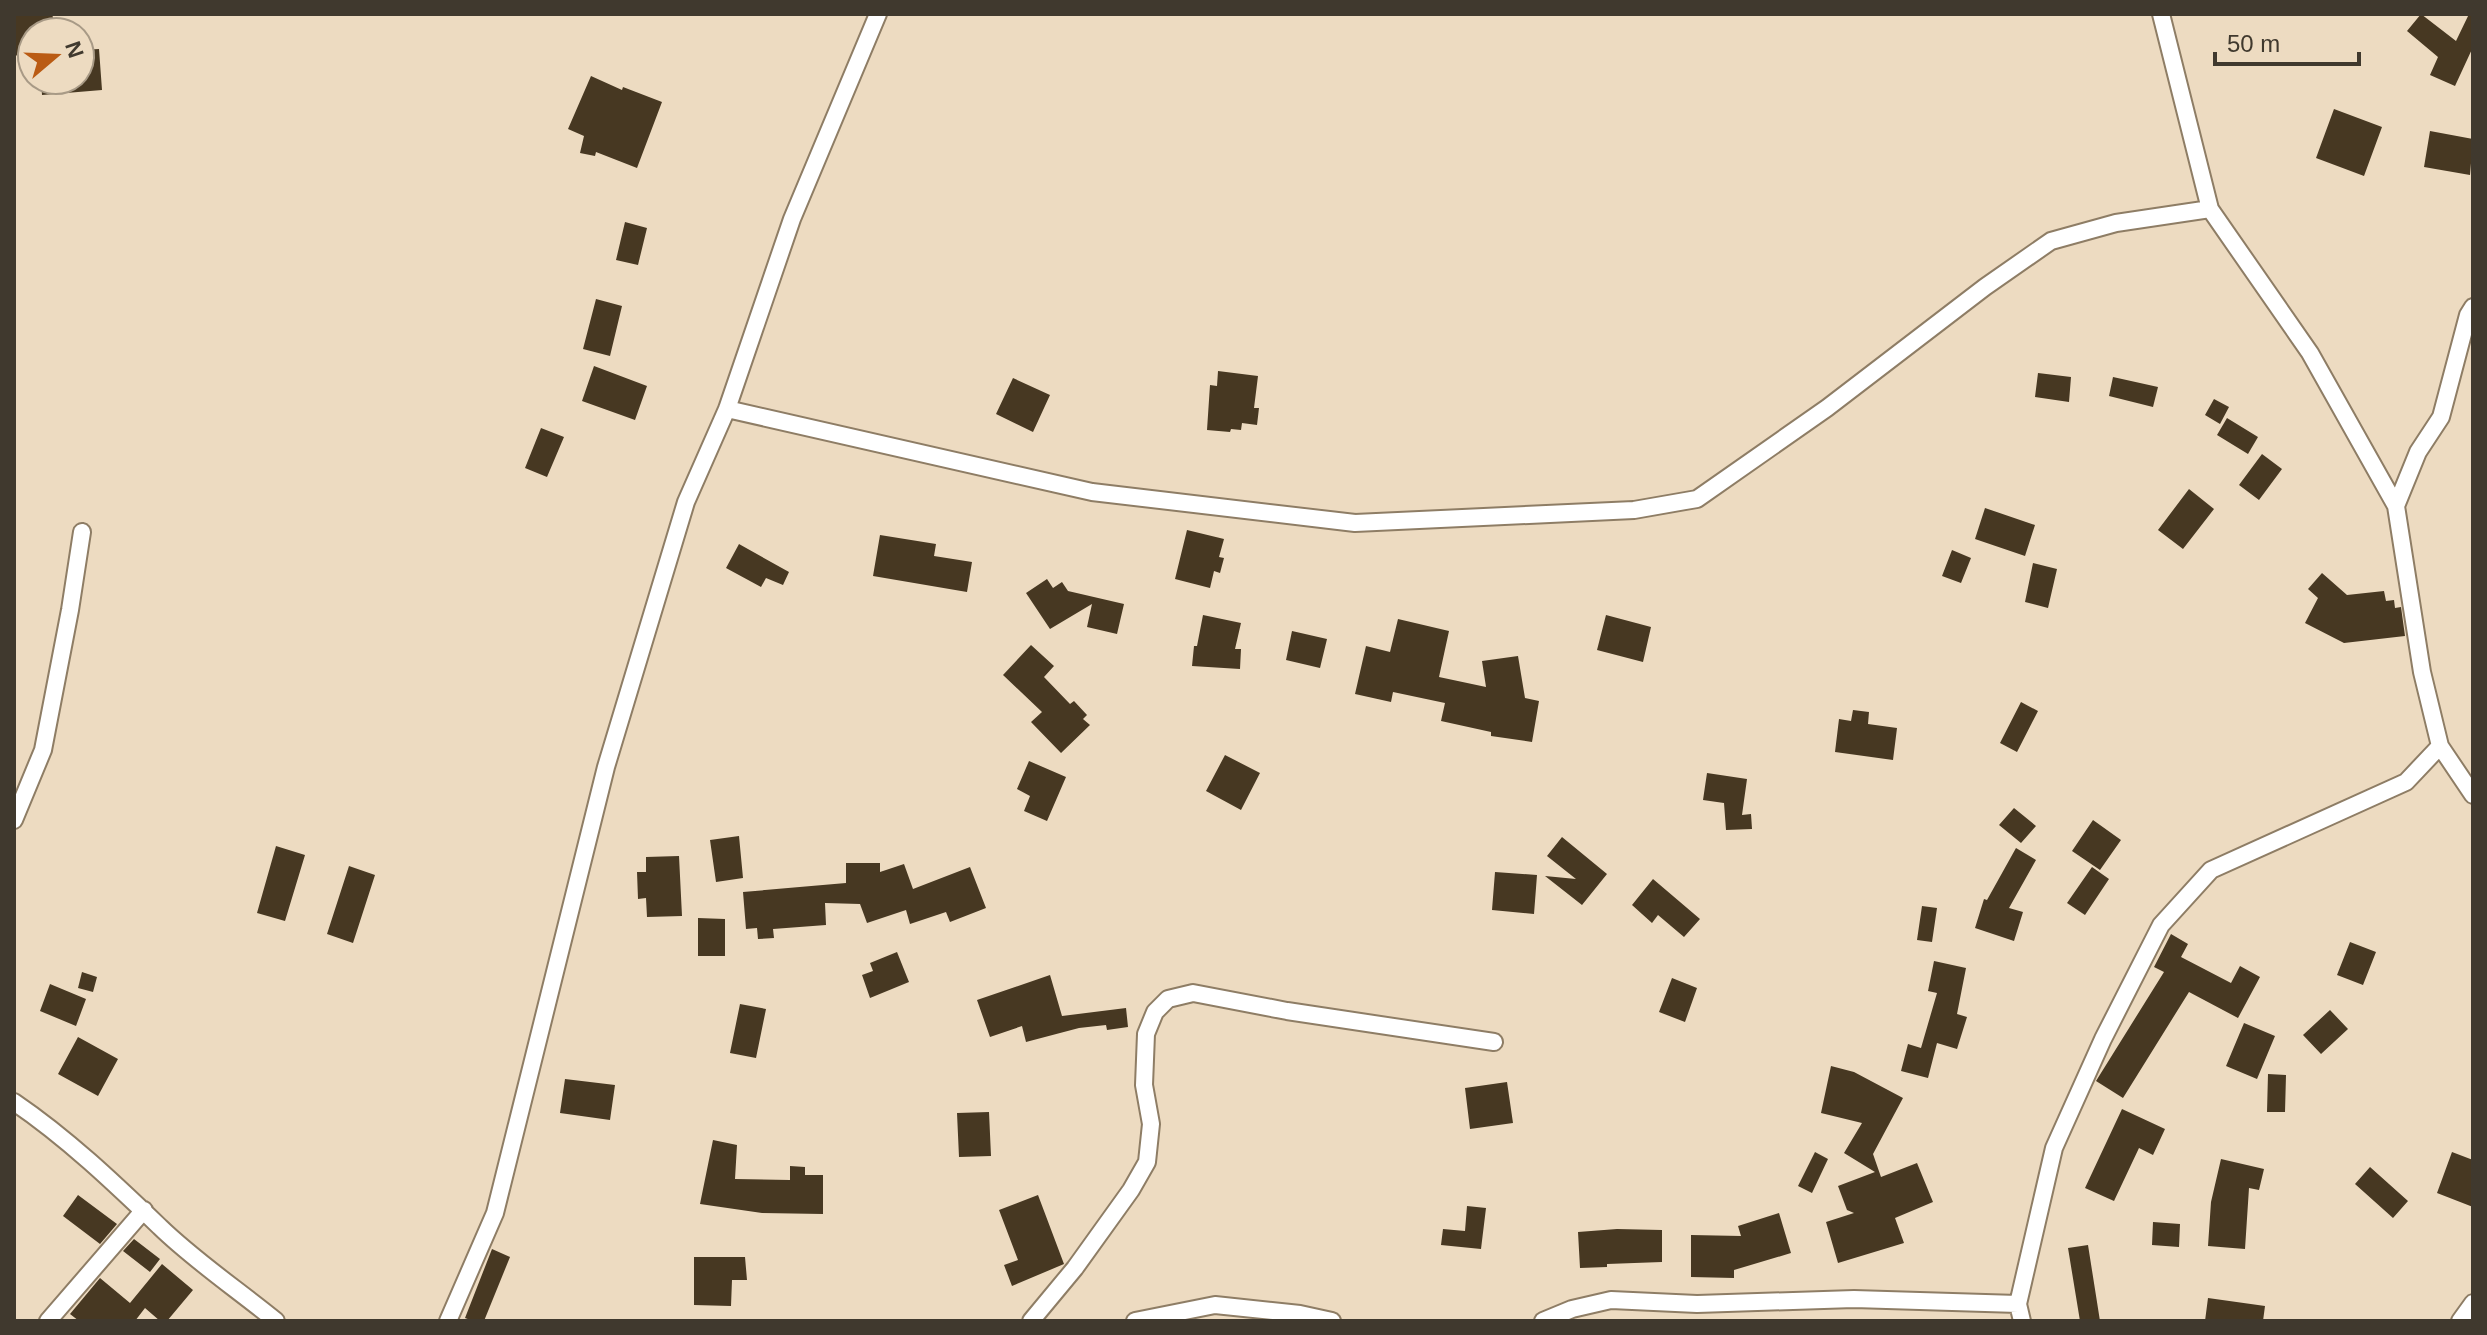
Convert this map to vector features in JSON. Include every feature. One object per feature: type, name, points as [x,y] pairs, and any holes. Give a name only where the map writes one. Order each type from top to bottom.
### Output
[{"type":"street","points":[[448,1321],[495,1213],[606,767],[686,502],[727,409],[792,219],[878,14]]},
{"type":"street","points":[[2161,14],[2210,209],[2310,353],[2396,506],[2422,672],[2440,746],[2473,795]]},
{"type":"street","points":[[727,409],[1092,492],[1355,523],[1634,510],[1697,499],[1827,408],[1985,287],[2051,241],[2116,223],[2210,209]]},
{"type":"street","points":[[2396,506],[2418,452],[2441,417],[2468,315],[2473,307]]},
{"type":"street","points":[[14,820],[43,750],[82,532]]},
{"type":"street","points":[[2022,1321],[2018,1304],[2054,1148],[2103,1039],[2161,925],[2211,870],[2406,782],[2440,746]]},
{"type":"street","points":[[1031,1321],[1075,1268],[1131,1190],[1147,1162],[1151,1124],[1144,1085],[1146,1034],[1155,1012],[1168,999],[1193,993],[1287,1011],[1494,1042]]},
{"type":"street","points":[[14,1102],[39,1119],[161,1228],[276,1321]]},
{"type":"street","points":[[48,1321],[144,1210]]},
{"type":"street","points":[[1543,1321],[1572,1309],[1611,1300],[1697,1304],[1854,1299],[2018,1304]]},
{"type":"street","points":[[2460,1321],[2473,1303]]},
{"type":"street","points":[[1135,1321],[1215,1305],[1300,1314],[1332,1321]]},
{"type":"building","points":[[14,14],[52,14],[16,16],[14,56]]},
{"type":"building","points":[[2421,14],[2456,41],[2469,14],[2473,14],[2473,47],[2455,86],[2430,75],[2438,57],[2407,31]]},
{"type":"building","points":[[96,49],[99,49],[102,90],[96,90]]},
{"type":"building","points":[[591,76],[622,90],[623,87],[662,102],[637,168],[596,152],[595,156],[580,153],[584,136],[568,129]]},
{"type":"building","points":[[2334,109],[2382,127],[2364,176],[2316,158]]},
{"type":"building","points":[[2430,131],[2473,139],[2470,175],[2424,167]]},
{"type":"building","points":[[625,222],[647,228],[638,265],[616,260]]},
{"type":"building","points":[[596,299],[622,306],[610,356],[583,349]]},
{"type":"building","points":[[594,366],[647,386],[635,420],[582,401]]},
{"type":"building","points":[[1218,371],[1258,376],[1254,408],[1259,408],[1257,425],[1242,423],[1241,430],[1231,429],[1230,432],[1207,430],[1210,385],[1217,386]]},
{"type":"building","points":[[2038,373],[2071,377],[2069,402],[2035,397]]},
{"type":"building","points":[[2113,377],[2158,387],[2153,407],[2109,396]]},
{"type":"building","points":[[1013,378],[1050,395],[1033,432],[996,414]]},
{"type":"building","points":[[2214,399],[2229,407],[2220,424],[2205,415]]},
{"type":"building","points":[[2227,418],[2258,437],[2248,454],[2217,435]]},
{"type":"building","points":[[541,428],[564,437],[547,477],[525,468]]},
{"type":"building","points":[[2262,454],[2282,469],[2259,500],[2239,485]]},
{"type":"building","points":[[2189,489],[2214,509],[2183,549],[2158,530]]},
{"type":"building","points":[[1985,508],[2035,525],[2025,556],[1975,539]]},
{"type":"building","points":[[1187,530],[1224,539],[1219,557],[1224,558],[1220,573],[1214,571],[1210,588],[1175,579]]},
{"type":"building","points":[[880,535],[936,544],[934,556],[972,562],[967,592],[873,576]]},
{"type":"building","points":[[739,544],[789,572],[783,585],[766,578],[761,587],[726,568]]},
{"type":"building","points":[[1952,550],[1971,558],[1961,583],[1942,576]]},
{"type":"building","points":[[2033,563],[2057,569],[2048,608],[2025,602]]},
{"type":"building","points":[[2322,573],[2347,595],[2384,591],[2386,601],[2394,600],[2395,608],[2401,607],[2405,636],[2344,643],[2305,623],[2318,598],[2308,589]]},
{"type":"building","points":[[1047,579],[1053,588],[1062,582],[1068,591],[1124,604],[1117,634],[1087,627],[1092,604],[1050,629],[1026,593]]},
{"type":"building","points":[[1203,615],[1241,623],[1235,649],[1241,649],[1240,669],[1192,666]]},
{"type":"building","points":[[1606,615],[1651,627],[1643,662],[1597,650]]},
{"type":"building","points":[[1398,619],[1449,631],[1439,677],[1486,687],[1482,661],[1518,656],[1525,698],[1539,701],[1532,742],[1491,736],[1491,732],[1441,721],[1445,703],[1393,692],[1391,702],[1355,694],[1366,646],[1390,652]]},
{"type":"building","points":[[1292,631],[1327,639],[1320,668],[1286,660]]},
{"type":"building","points":[[1031,645],[1054,666],[1044,677],[1070,704],[1074,701],[1087,715],[1083,719],[1090,725],[1061,753],[1031,722],[1042,712],[1003,675]]},
{"type":"building","points":[[2021,702],[2038,711],[2017,752],[2000,743]]},
{"type":"building","points":[[1853,710],[1869,712],[1868,724],[1897,728],[1893,760],[1835,752],[1839,719],[1851,721]]},
{"type":"building","points":[[1225,755],[1260,773],[1241,810],[1206,791]]},
{"type":"building","points":[[1029,761],[1066,777],[1047,821],[1024,811],[1030,796],[1017,789]]},
{"type":"building","points":[[1707,773],[1747,779],[1742,815],[1751,814],[1752,829],[1726,830],[1724,803],[1703,800]]},
{"type":"building","points":[[2014,808],[2036,826],[2021,843],[1999,825]]},
{"type":"building","points":[[2093,820],[2121,840],[2100,870],[2072,851]]},
{"type":"building","points":[[739,836],[743,878],[716,882],[710,840]]},
{"type":"building","points":[[1562,837],[1607,874],[1582,905],[1545,876],[1576,879],[1547,856]]},
{"type":"building","points":[[276,846],[305,855],[285,921],[257,913]]},
{"type":"building","points":[[2016,848],[2036,860],[2009,908],[2023,912],[2014,941],[1975,928],[1984,899],[1987,900]]},
{"type":"building","points":[[679,856],[682,916],[647,917],[646,898],[638,899],[637,872],[646,872],[646,857]]},
{"type":"building","points":[[846,863],[880,863],[880,872],[904,864],[913,889],[970,867],[986,908],[950,922],[946,912],[910,924],[906,910],[867,923],[860,904],[825,903],[826,925],[773,929],[774,938],[758,939],[757,928],[746,929],[743,892],[846,883]]},
{"type":"building","points":[[349,866],[375,875],[353,943],[327,934]]},
{"type":"building","points":[[2092,867],[2109,879],[2085,915],[2067,903]]},
{"type":"building","points":[[1495,872],[1537,875],[1534,914],[1492,910]]},
{"type":"building","points":[[1653,879],[1700,919],[1684,937],[1658,915],[1652,923],[1632,905]]},
{"type":"building","points":[[1922,906],[1937,908],[1932,942],[1917,940]]},
{"type":"building","points":[[698,918],[725,919],[725,956],[698,956]]},
{"type":"building","points":[[2171,934],[2188,944],[2181,957],[2231,983],[2240,966],[2260,977],[2238,1018],[2189,992],[2123,1098],[2096,1081],[2164,972],[2154,967]]},
{"type":"building","points":[[2350,942],[2376,952],[2363,985],[2337,975]]},
{"type":"building","points":[[897,952],[909,982],[870,998],[862,975],[873,971],[870,963]]},
{"type":"building","points":[[1934,961],[1966,968],[1957,1014],[1967,1017],[1957,1049],[1937,1043],[1928,1078],[1901,1071],[1908,1044],[1921,1048],[1937,993],[1928,991]]},
{"type":"building","points":[[82,972],[97,977],[93,992],[78,988]]},
{"type":"building","points":[[1050,975],[1062,1016],[1126,1008],[1128,1027],[1107,1030],[1106,1025],[1079,1028],[1026,1042],[1022,1026],[990,1037],[977,1000]]},
{"type":"building","points":[[1672,978],[1697,988],[1685,1022],[1659,1012]]},
{"type":"building","points":[[50,984],[86,999],[76,1026],[40,1011]]},
{"type":"building","points":[[740,1004],[766,1009],[756,1058],[730,1053]]},
{"type":"building","points":[[2330,1010],[2348,1029],[2321,1054],[2303,1035]]},
{"type":"building","points":[[2244,1023],[2275,1036],[2257,1079],[2226,1066]]},
{"type":"building","points":[[78,1037],[118,1059],[98,1096],[58,1074]]},
{"type":"building","points":[[1831,1066],[1854,1072],[1903,1098],[1873,1154],[1881,1177],[1917,1163],[1933,1202],[1895,1218],[1904,1243],[1838,1263],[1826,1222],[1854,1213],[1847,1210],[1838,1186],[1875,1172],[1844,1153],[1862,1123],[1821,1113]]},
{"type":"building","points":[[2268,1074],[2286,1075],[2285,1112],[2267,1112]]},
{"type":"building","points":[[565,1079],[615,1085],[610,1120],[560,1113]]},
{"type":"building","points":[[1507,1082],[1513,1123],[1470,1129],[1465,1088]]},
{"type":"building","points":[[2122,1109],[2165,1129],[2153,1155],[2139,1148],[2114,1201],[2085,1188]]},
{"type":"building","points":[[989,1112],[991,1156],[959,1157],[957,1113]]},
{"type":"building","points":[[713,1140],[737,1145],[735,1179],[790,1180],[790,1166],[805,1167],[805,1175],[823,1175],[823,1214],[762,1213],[700,1204]]},
{"type":"building","points":[[1815,1152],[1828,1159],[1812,1193],[1798,1186]]},
{"type":"building","points":[[2452,1152],[2473,1160],[2473,1207],[2437,1193]]},
{"type":"building","points":[[2221,1159],[2264,1169],[2259,1190],[2249,1188],[2245,1249],[2208,1246],[2211,1202]]},
{"type":"building","points":[[2370,1167],[2408,1201],[2393,1218],[2355,1184]]},
{"type":"building","points":[[78,1195],[117,1224],[100,1244],[63,1216]]},
{"type":"building","points":[[1038,1195],[1064,1264],[1012,1286],[1004,1265],[1018,1260],[999,1210]]},
{"type":"building","points":[[1467,1206],[1486,1208],[1481,1249],[1441,1245],[1443,1229],[1465,1231]]},
{"type":"building","points":[[1779,1213],[1791,1253],[1734,1270],[1734,1278],[1691,1277],[1691,1235],[1741,1236],[1738,1226]]},
{"type":"building","points":[[2153,1222],[2180,1224],[2179,1247],[2152,1245]]},
{"type":"building","points":[[1662,1230],[1662,1262],[1580,1268],[1578,1232]]},
{"type":"building","points":[[134,1239],[160,1259],[150,1272],[123,1251]]},
{"type":"building","points":[[2088,1245],[2100,1321],[2080,1321],[2068,1248]]},
{"type":"building","points":[[492,1249],[510,1257],[484,1321],[473,1321],[465,1318]]},
{"type":"building","points":[[694,1257],[745,1257],[747,1280],[732,1280],[731,1306],[694,1305]]},
{"type":"building","points":[[162,1264],[193,1290],[167,1321],[160,1321],[145,1308],[135,1321],[79,1321],[70,1314],[100,1278],[130,1303]]},
{"type":"building","points":[[2208,1298],[2265,1306],[2263,1321],[2205,1321]]}]
